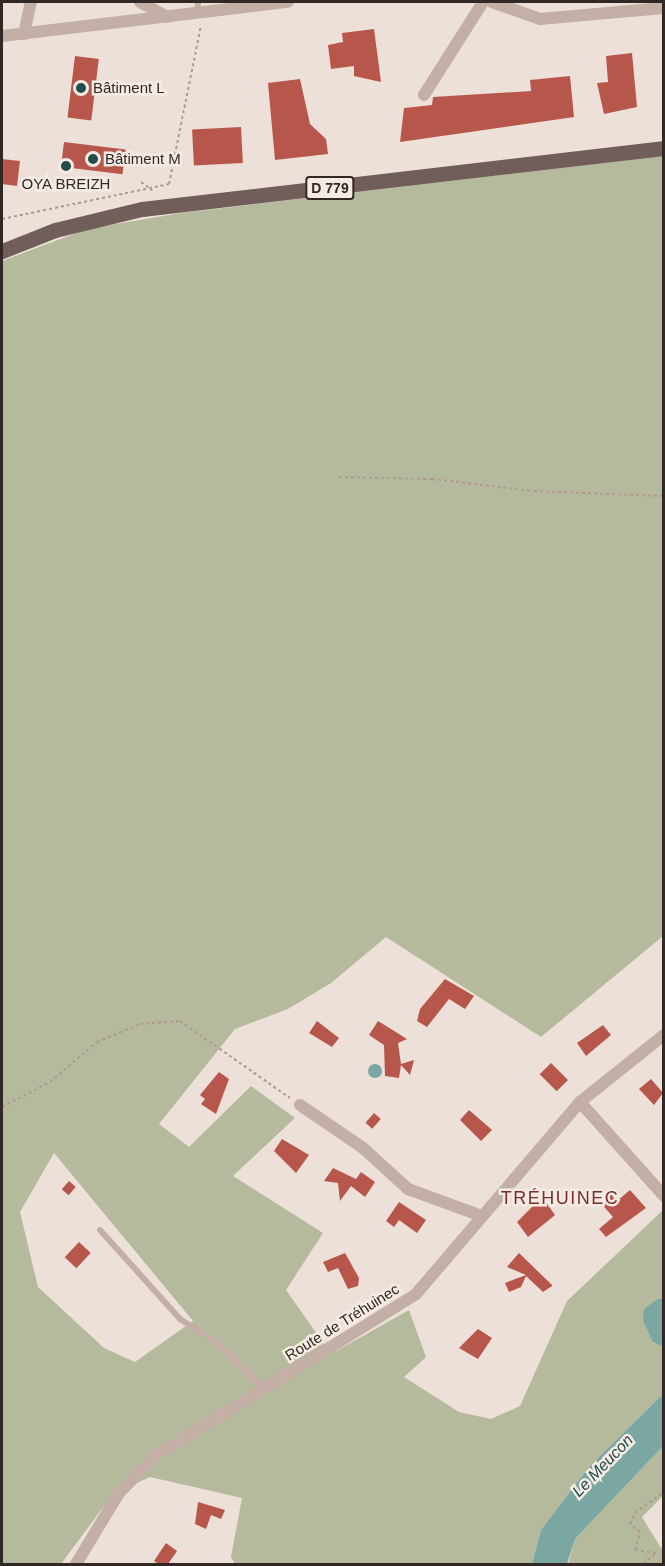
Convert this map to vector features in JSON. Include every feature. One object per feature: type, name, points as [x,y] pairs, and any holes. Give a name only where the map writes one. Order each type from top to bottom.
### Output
[{"type":"main road","name":"D 779","points":[[2,252],[55,230],[142,209],[663,148]]},
{"type":"street","points":[[24,34],[31,2]]},
{"type":"street","points":[[140,2],[166,17]]},
{"type":"street","points":[[2,36],[166,17],[199,8],[288,2]]},
{"type":"street","points":[[424,95],[483,2]]},
{"type":"street","points":[[492,2],[540,19],[663,8]]},
{"type":"street","name":"Route de Tréhuinec","points":[[76,1564],[119,1493],[154,1456],[416,1294],[479,1215],[580,1102],[663,1035]]},
{"type":"street","points":[[580,1102],[663,1196]]},
{"type":"street","points":[[300,1105],[363,1149],[408,1189],[479,1215]]},
{"type":"lane","points":[[100,1230],[180,1319],[216,1342],[263,1389]]},
{"type":"path","points":[[2,219],[152,190],[169,184],[199,8]]},
{"type":"path","points":[[141,182],[152,190]]},
{"type":"path","points":[[339,477],[432,478],[545,492],[663,496]]},
{"type":"path","points":[[2,1107],[50,1082],[97,1042],[140,1024],[180,1021],[300,1105]]},
{"type":"path","points":[[644,1564],[656,1553],[635,1550],[640,1532],[630,1524],[635,1513],[663,1492]]},
{"type":"green space","points":[[663,156],[663,936],[541,1037],[386,937],[331,983],[288,1009],[235,1029],[159,1124],[189,1147],[251,1086],[295,1118],[233,1176],[323,1233],[286,1290],[331,1354],[409,1310],[426,1357],[404,1377],[459,1412],[491,1419],[520,1406],[567,1301],[663,1210],[663,1299],[658,1299],[653,1342],[663,1347],[663,1394],[588,1468],[541,1530],[532,1564],[235,1564],[231,1557],[242,1498],[150,1477],[113,1494],[61,1564],[2,1564],[2,261],[87,229],[181,213]],"holes":[[[54,1153],[193,1321],[135,1362],[104,1348],[38,1287],[20,1212]]]},
{"type":"green space","points":[[663,1446],[663,1496],[642,1517],[663,1551],[663,1564],[568,1564],[575,1539]]},
{"type":"water","points":[[375,1064],[380,1066],[382,1071],[380,1076],[375,1078],[370,1076],[368,1071],[370,1066]]},
{"type":"water","points":[[658,1299],[663,1299],[663,1347],[653,1342],[643,1321],[644,1309]]},
{"type":"water","name":"Le Meucon","points":[[663,1394],[663,1446],[575,1539],[567,1564],[532,1564],[541,1530],[588,1468]]},
{"type":"building","points":[[374,29],[381,82],[354,76],[354,66],[331,69],[328,45],[343,42],[342,33]]},
{"type":"building","points":[[632,53],[637,107],[604,114],[597,83],[608,82],[606,56]]},
{"type":"building","name":"Bâtiment L","points":[[75,56],[99,59],[91,120],[67,118]]},
{"type":"building","points":[[570,76],[574,117],[400,142],[404,108],[432,105],[433,97],[531,91],[530,80]]},
{"type":"building","points":[[300,79],[310,124],[326,139],[328,154],[275,160],[268,83]]},
{"type":"building","points":[[241,127],[243,163],[194,166],[192,130]]},
{"type":"building","name":"Bâtiment M","points":[[64,142],[126,150],[122,174],[61,167]]},
{"type":"building","points":[[2,159],[20,161],[17,186],[2,184]]},
{"type":"building","points":[[445,979],[474,996],[465,1009],[449,999],[427,1027],[417,1021],[420,1009]]},
{"type":"building","points":[[317,1021],[339,1038],[332,1047],[309,1033]]},
{"type":"building","points":[[378,1021],[407,1039],[398,1043],[401,1064],[414,1060],[410,1075],[401,1065],[399,1078],[385,1076],[384,1045],[369,1035]]},
{"type":"building","points":[[603,1025],[611,1035],[586,1056],[577,1043]]},
{"type":"building","points":[[551,1063],[568,1080],[557,1091],[540,1074]]},
{"type":"building","points":[[219,1072],[229,1079],[216,1114],[201,1104],[205,1099],[200,1095]]},
{"type":"building","points":[[651,1079],[663,1093],[654,1105],[639,1089]]},
{"type":"building","points":[[469,1110],[492,1130],[481,1141],[460,1120]]},
{"type":"building","points":[[374,1113],[381,1119],[372,1129],[365,1123]]},
{"type":"building","points":[[282,1139],[309,1155],[296,1173],[274,1151]]},
{"type":"building","points":[[333,1168],[356,1179],[361,1172],[375,1182],[365,1197],[351,1186],[340,1201],[338,1183],[324,1181]]},
{"type":"building","points":[[69,1181],[76,1187],[69,1195],[62,1189]]},
{"type":"building","points":[[630,1190],[646,1208],[606,1237],[599,1229],[613,1217],[599,1201],[609,1192],[617,1201]]},
{"type":"building","points":[[542,1197],[555,1215],[528,1237],[517,1222]]},
{"type":"building","points":[[399,1202],[426,1220],[417,1233],[399,1220],[394,1227],[386,1221]]},
{"type":"building","points":[[79,1242],[91,1253],[76,1268],[65,1257]]},
{"type":"building","points":[[345,1253],[359,1278],[358,1286],[348,1289],[338,1268],[328,1272],[323,1262]]},
{"type":"building","points":[[519,1253],[552,1286],[543,1292],[526,1276],[521,1287],[509,1292],[505,1283],[526,1275],[507,1267]]},
{"type":"building","points":[[478,1329],[492,1338],[478,1359],[459,1348]]},
{"type":"building","points":[[198,1502],[225,1510],[221,1519],[211,1515],[206,1529],[195,1524]]},
{"type":"building","points":[[166,1543],[177,1551],[168,1564],[159,1564],[154,1561]]},
{"type":"place","name":"Bâtiment L","points":[[81,88]]},
{"type":"place","name":"Bâtiment M","points":[[93,159]]},
{"type":"place","name":"OYA BREIZH","points":[[66,166]]},
{"type":"district","name":"TRÉHUINEC","points":[[560,1198]]}]
